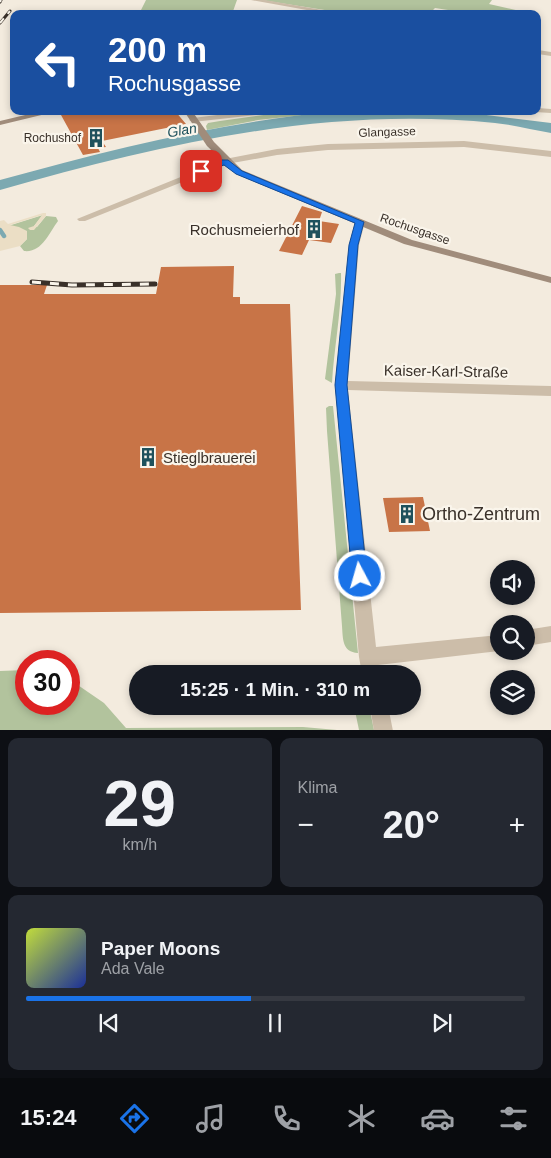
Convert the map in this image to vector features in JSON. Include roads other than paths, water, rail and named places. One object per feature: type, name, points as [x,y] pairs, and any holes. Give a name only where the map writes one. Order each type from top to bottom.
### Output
[{"type":"street","points":[[254,0],[317,10]]},
{"type":"street","points":[[0,123],[36,115]]},
{"type":"street","name":"Rochusgasse","points":[[190,115],[198,130],[225,162],[246,176],[430,249],[551,280]]},
{"type":"street","points":[[193,120],[237,115]]},
{"type":"street","name":"Glangasse","points":[[82,219],[225,162],[277,152],[322,147],[415,144],[478,145],[551,154]]},
{"type":"street","points":[[360,222],[354,245],[341,385],[370,665],[490,645]]},
{"type":"street","name":"Kaiser-Karl-Straße","points":[[341,385],[551,391]]},
{"type":"street","points":[[535,637],[551,634]]},
{"type":"street","points":[[380,715],[384,730]]},
{"type":"water","points":[[487,115],[551,123],[551,133],[495,123],[431,119],[368,120],[306,125],[244,133],[183,144],[61,173],[0,190],[0,180],[127,147],[212,129],[298,116]]},
{"type":"waterway","points":[[0,230],[4,236]]},
{"type":"railway","points":[[0,23],[10,11]]},
{"type":"railway","points":[[32,282],[72,285],[155,284]]},
{"type":"place","name":"Rochushof","points":[[96,138]]},
{"type":"place","name":"Rochusmeierhof","points":[[314,229]]},
{"type":"place","name":"Stieglbrauerei","points":[[148,457]]},
{"type":"place","name":"Ortho-Zentrum","points":[[407,514]]},
{"type":"water label","name":"Glan","points":[[182,130]]}]
